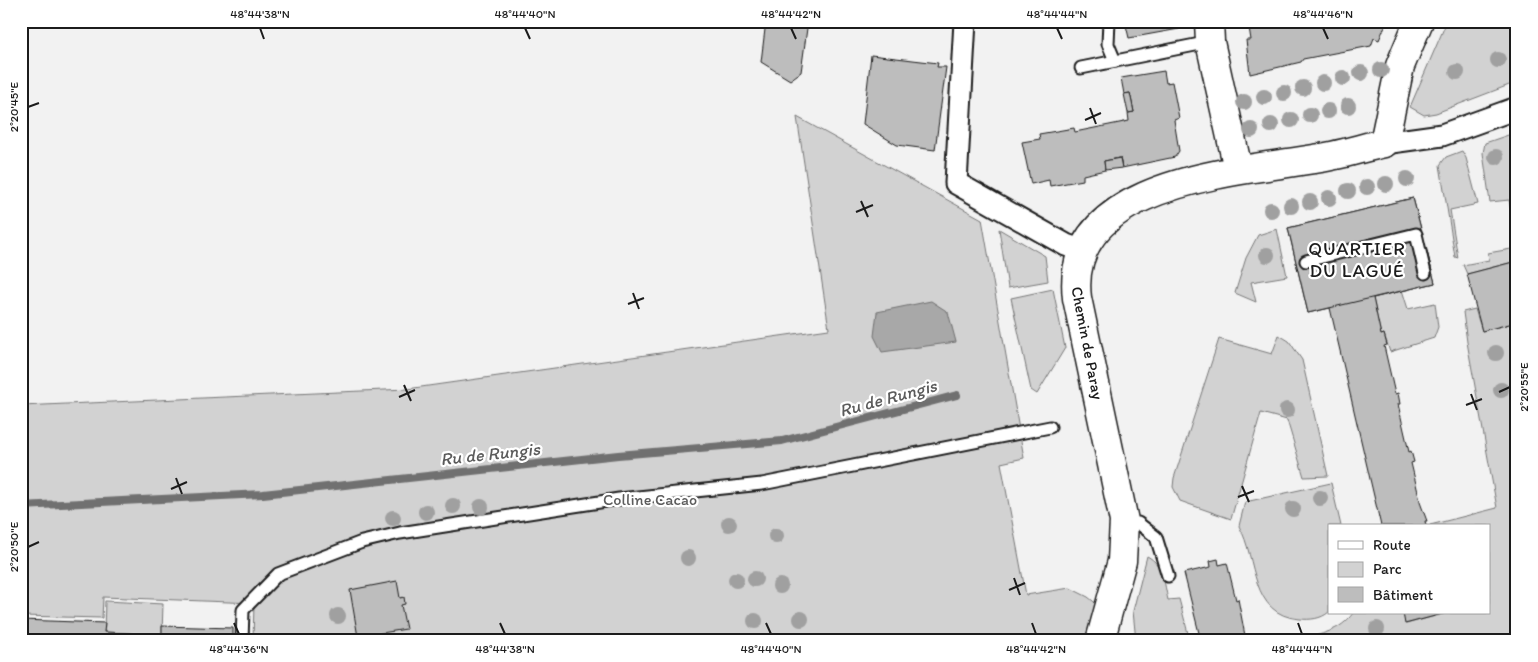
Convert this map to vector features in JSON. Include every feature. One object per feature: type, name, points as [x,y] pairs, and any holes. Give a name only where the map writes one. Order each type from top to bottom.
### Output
[{"type":"street","points":[[965,21],[956,182],[1066,245],[1083,251]]},
{"type":"street","points":[[1419,21],[1400,66],[1384,143],[1442,134],[1517,108]]},
{"type":"street","points":[[1210,32],[1238,169]]},
{"type":"street","name":"Chemin de Paray","points":[[1100,641],[1122,561],[1124,521],[1077,298],[1075,277],[1083,251],[1095,229],[1107,218],[1176,185],[1238,169],[1320,158],[1384,143]]},
{"type":"lane","points":[[1108,21],[1108,44],[1115,61]]},
{"type":"lane","points":[[1082,68],[1115,61],[1210,32]]},
{"type":"lane","points":[[1306,261],[1416,234],[1425,273]]},
{"type":"lane","points":[[242,641],[244,610],[278,574],[362,542],[400,533],[619,499],[762,484],[1050,427]]},
{"type":"lane","points":[[1138,523],[1156,537],[1168,576]]},
{"type":"green space","points":[[1447,21],[1517,21],[1517,82],[1436,113],[1424,115],[1410,107]]},
{"type":"green space","name":"Colline Cacao","points":[[797,117],[982,219],[1024,458],[1001,463],[1026,595],[1070,588],[1088,597],[1098,605],[1086,641],[253,641],[254,603],[103,597],[102,618],[21,616],[21,406],[407,389],[829,329]]},
{"type":"green space","points":[[1517,132],[1517,246],[1509,200],[1490,202],[1483,153],[1485,143]]},
{"type":"green space","points":[[1462,151],[1466,158],[1478,204],[1450,210],[1458,258],[1455,257],[1440,165],[1446,157]]},
{"type":"green space","points":[[999,229],[1045,256],[1048,281],[1008,288]]},
{"type":"green space","points":[[1277,229],[1287,276],[1251,282],[1256,302],[1235,293],[1246,258],[1258,235]]},
{"type":"green space","points":[[1517,248],[1517,275],[1513,262],[1467,274],[1463,265],[1489,260],[1488,253]]},
{"type":"green space","points":[[1053,289],[1065,348],[1037,394],[1031,390],[1011,298]]},
{"type":"green space","points":[[1402,290],[1408,309],[1435,303],[1438,327],[1434,338],[1390,352],[1384,334],[1381,335],[1373,298]]},
{"type":"green space","points":[[1475,309],[1482,331],[1517,322],[1517,641],[1506,641],[1505,637],[1490,641],[1300,641],[1336,628],[1352,614],[1403,614],[1406,624],[1442,614],[1490,614],[1490,524],[1434,524],[1497,508],[1463,312]]},
{"type":"green space","points":[[1279,335],[1289,341],[1302,360],[1328,476],[1304,477],[1287,420],[1261,413],[1231,519],[1180,501],[1173,487],[1174,478],[1219,339],[1272,354]]},
{"type":"green space","points":[[1331,483],[1341,524],[1328,524],[1328,613],[1319,618],[1300,619],[1284,615],[1272,608],[1263,597],[1239,526],[1245,502]]},
{"type":"green space","points":[[1147,556],[1160,569],[1168,600],[1179,599],[1190,641],[1136,641],[1133,611]]},
{"type":"green space","points":[[105,601],[163,604],[162,635],[104,632]]},
{"type":"shaded area","points":[[931,301],[948,312],[956,342],[882,352],[874,336],[877,312]]},
{"type":"building","points":[[766,21],[808,21],[801,72],[790,80],[761,62]]},
{"type":"building","points":[[1125,21],[1178,21],[1179,29],[1129,38]]},
{"type":"building","points":[[1248,21],[1387,21],[1379,40],[1374,38],[1371,46],[1303,59],[1301,62],[1250,74],[1246,40],[1251,40]]},
{"type":"building","points":[[871,55],[938,63],[937,67],[946,67],[935,150],[897,145],[863,124]]},
{"type":"building","points":[[1164,71],[1166,83],[1172,82],[1179,118],[1174,120],[1179,151],[1175,157],[1122,168],[1120,158],[1104,161],[1105,170],[1083,175],[1083,180],[1050,186],[1049,180],[1031,184],[1022,142],[1040,139],[1039,134],[1074,128],[1075,132],[1129,121],[1128,113],[1134,112],[1130,93],[1124,94],[1121,78]]},
{"type":"building","points":[[1130,93],[1134,112],[1128,113],[1124,94]]},
{"type":"building","points":[[1120,158],[1122,168],[1105,170],[1104,161]]},
{"type":"building","points":[[1413,198],[1435,283],[1373,298],[1381,335],[1384,334],[1387,345],[1384,346],[1395,394],[1398,393],[1400,404],[1398,404],[1409,452],[1411,451],[1414,462],[1411,463],[1421,505],[1427,521],[1425,521],[1426,524],[1381,524],[1330,308],[1308,313],[1288,228]]},
{"type":"building","points":[[1413,198],[1435,283],[1308,313],[1288,228]]},
{"type":"building","points":[[1513,262],[1517,275],[1517,322],[1482,331],[1467,274]]},
{"type":"building","points":[[1218,559],[1219,565],[1227,563],[1236,600],[1238,599],[1246,641],[1201,641],[1184,573],[1211,567],[1210,561]]},
{"type":"building","points":[[397,581],[400,598],[404,597],[405,604],[401,605],[406,629],[358,637],[350,590]]},
{"type":"building","points":[[1403,614],[1442,614],[1405,624]]},
{"type":"building","points":[[21,620],[105,623],[104,632],[162,635],[162,626],[233,628],[233,641],[21,641]]},
{"type":"waterway","name":"Ru de Rungis","points":[[21,506],[263,494],[618,455],[782,441],[957,395]]},
{"type":"district","name":"QUARTIER DU LAGUÉ","points":[[1357,259]]}]
